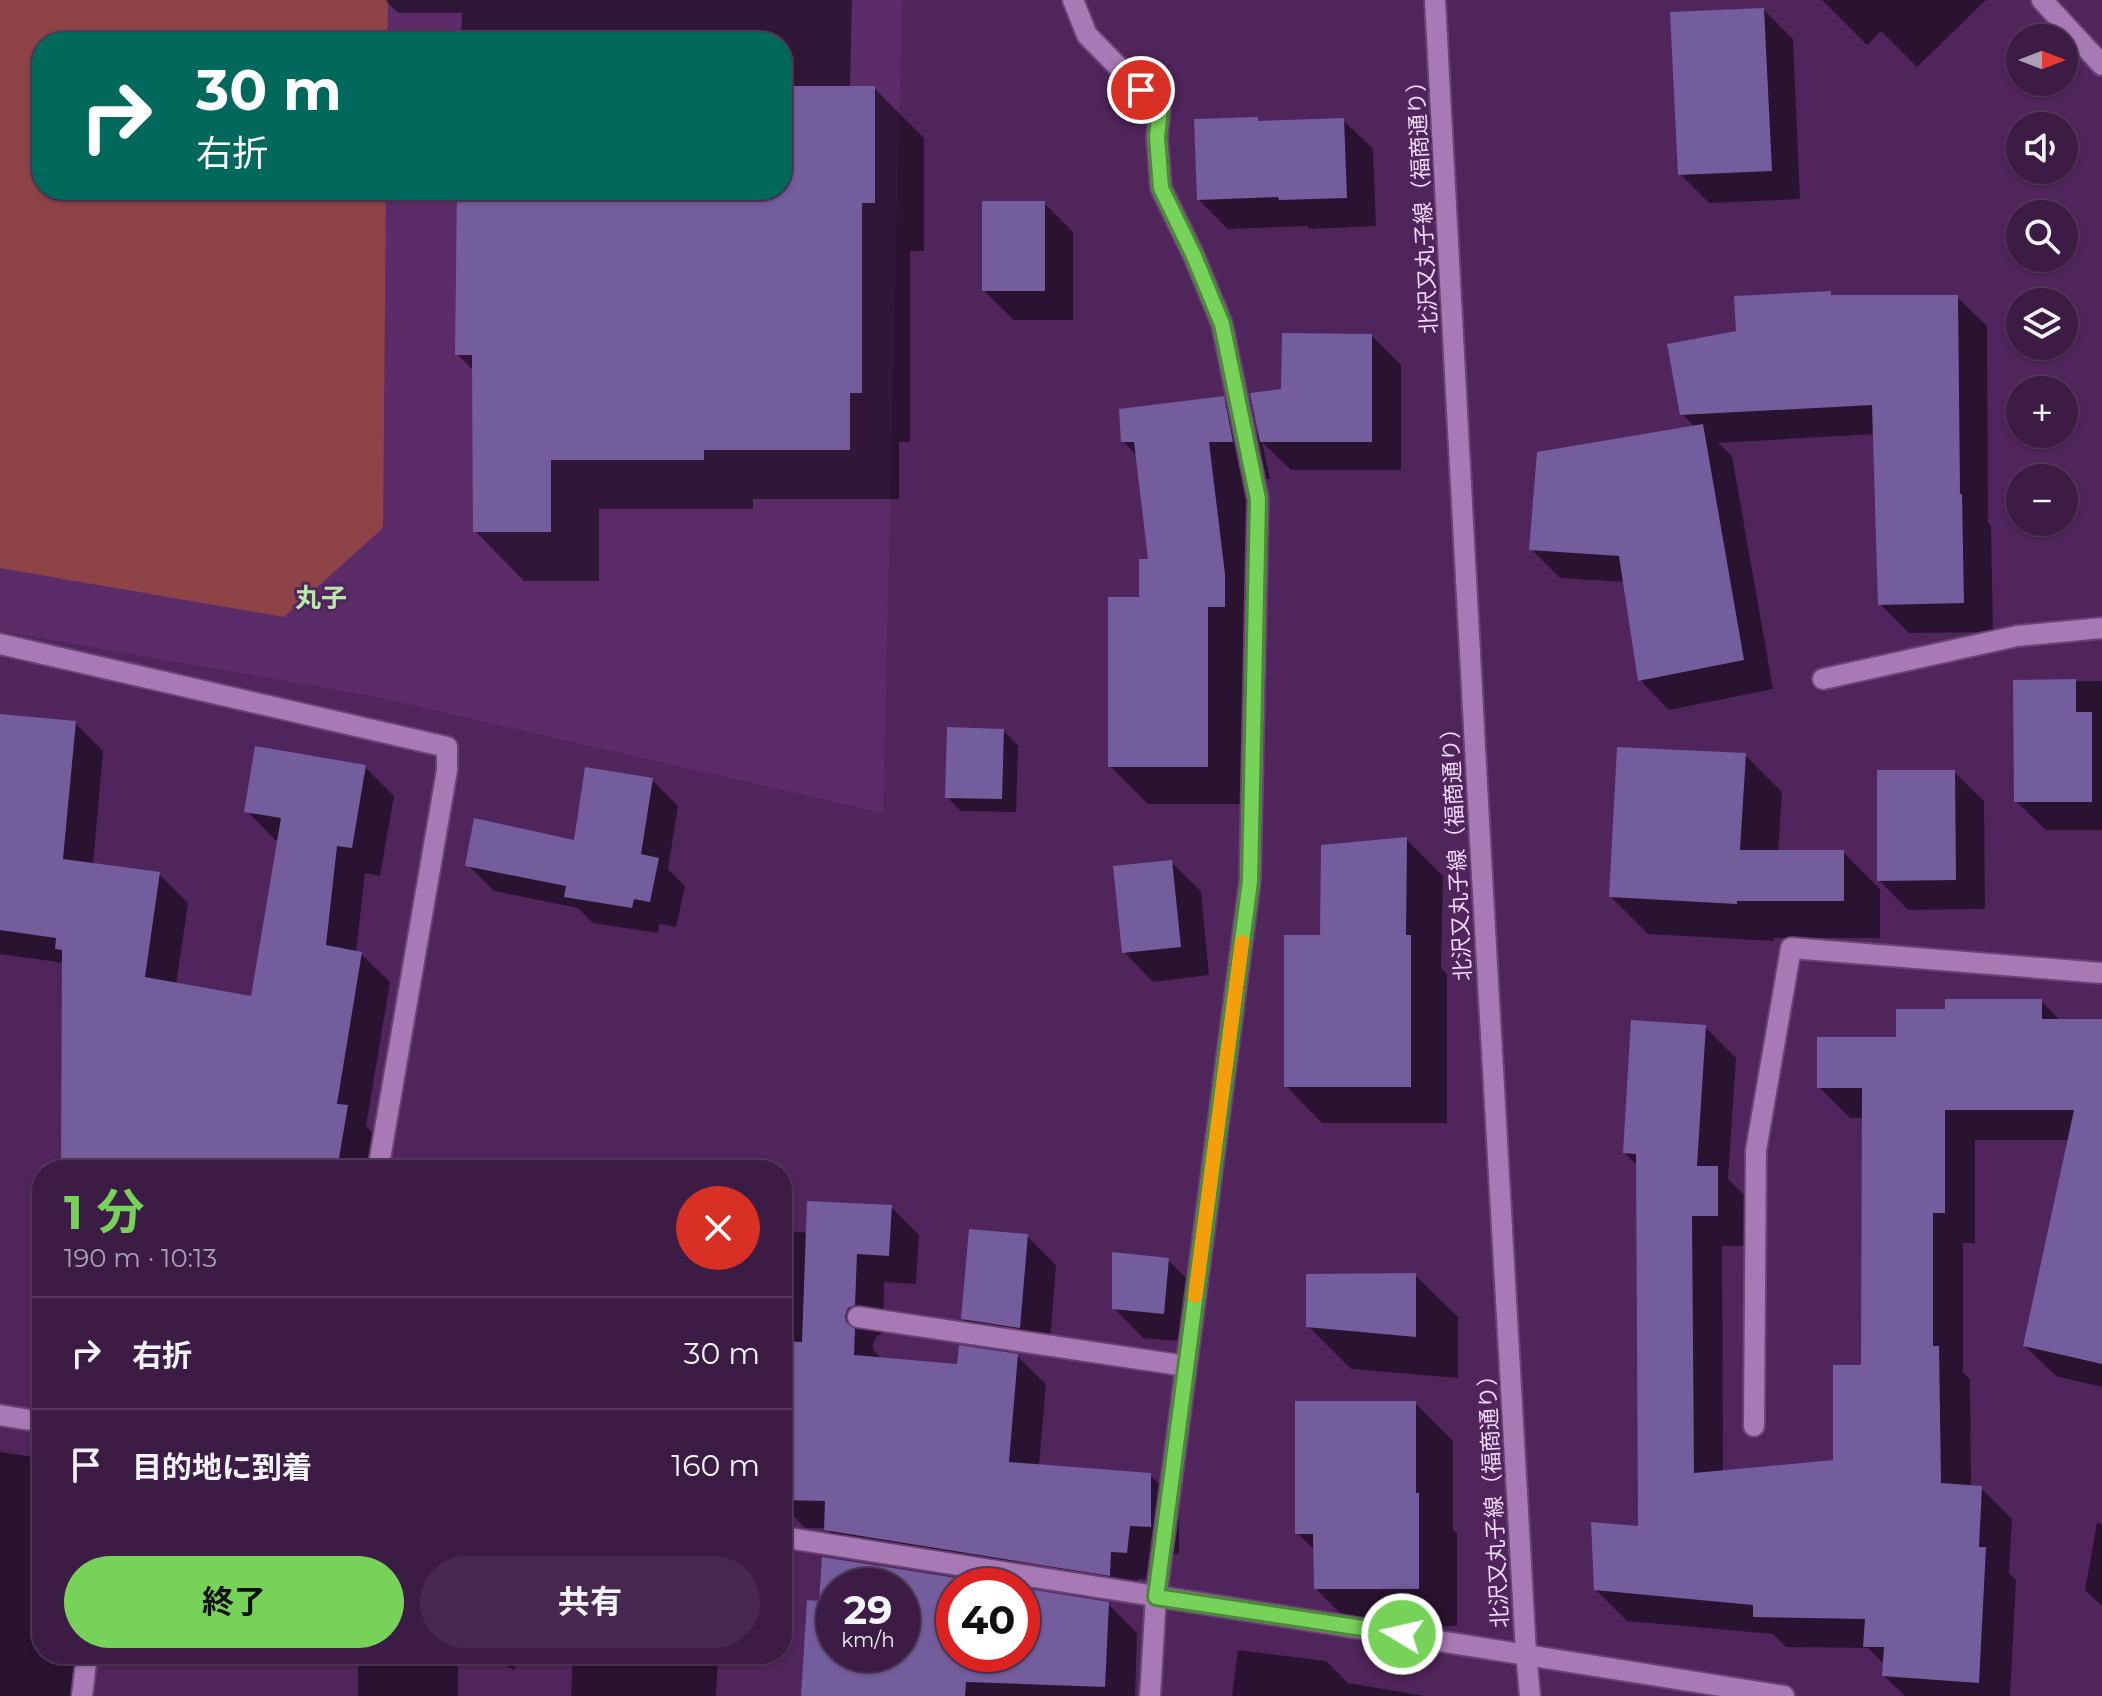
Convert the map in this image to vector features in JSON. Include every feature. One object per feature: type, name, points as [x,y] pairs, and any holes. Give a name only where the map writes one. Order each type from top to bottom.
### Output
[{"type":"street","points":[[1073,0],[1087,35],[1160,109],[1157,137],[1161,188],[1222,324],[1258,499],[1250,881],[1156,1597],[1150,1696]]},
{"type":"street","name":"北沢又丸子線（福商通り）","points":[[1435,0],[1530,1696]]},
{"type":"street","points":[[2042,0],[2102,65]]},
{"type":"street","points":[[1823,679],[2017,636],[2102,628]]},
{"type":"street","points":[[0,644],[447,747],[447,770],[380,1160]]},
{"type":"street","points":[[1754,1426],[1756,1150],[1791,948],[2102,973]]},
{"type":"street","points":[[858,1317],[1186,1366]]},
{"type":"street","points":[[0,1415],[32,1420]]},
{"type":"street","points":[[792,1539],[1784,1696]]},
{"type":"street","points":[[82,1696],[86,1664]]},
{"type":"shaded area","points":[[0,0],[902,0],[883,813],[372,696],[0,631]]},
{"type":"shaded area","points":[[0,0],[388,0],[387,32],[32,32],[32,200],[386,200],[383,528],[284,617],[0,568]]},
{"type":"building","points":[[1764,8],[1772,171],[1678,175],[1670,12]]},
{"type":"building","points":[[792,86],[875,86],[875,203],[862,203],[862,393],[850,393],[850,450],[704,450],[704,460],[551,460],[551,532],[473,532],[472,355],[455,355],[457,200],[792,200]]},
{"type":"building","points":[[1258,117],[1258,121],[1344,118],[1347,198],[1197,200],[1194,119]]},
{"type":"building","points":[[982,201],[1045,201],[1045,291],[982,291]]},
{"type":"building","points":[[1831,291],[1831,295],[1958,295],[1964,603],[1878,605],[1872,405],[1680,415],[1667,344],[1736,331],[1734,296]]},
{"type":"building","points":[[1282,333],[1372,334],[1372,442],[1260,442],[1250,393],[1281,389]]},
{"type":"building","points":[[1224,396],[1233,442],[1209,442],[1225,574],[1225,607],[1208,607],[1208,767],[1108,767],[1108,597],[1139,597],[1139,559],[1148,559],[1134,442],[1121,442],[1119,409]]},
{"type":"building","points":[[1703,424],[1744,660],[1638,681],[1619,556],[1529,550],[1537,452]]},
{"type":"building","points":[[2076,679],[2076,712],[2092,712],[2092,802],[2014,802],[2013,680]]},
{"type":"building","points":[[0,714],[76,721],[63,859],[160,872],[145,977],[251,996],[281,818],[244,812],[255,746],[366,765],[352,848],[337,846],[326,945],[362,952],[337,1104],[348,1105],[339,1160],[61,1160],[62,950],[55,949],[56,938],[0,930]]},
{"type":"building","points":[[947,727],[1004,729],[1002,799],[945,798]]},
{"type":"building","points":[[1617,747],[1746,753],[1740,850],[1844,850],[1844,901],[1737,901],[1737,904],[1609,897]]},
{"type":"building","points":[[585,767],[653,778],[641,854],[659,858],[650,902],[634,899],[632,908],[564,897],[566,886],[465,866],[474,818],[574,840]]},
{"type":"building","points":[[1877,770],[1955,770],[1956,880],[1877,881]]},
{"type":"building","points":[[1407,837],[1406,935],[1411,935],[1411,1087],[1284,1087],[1284,935],[1320,935],[1321,845]]},
{"type":"building","points":[[1172,860],[1181,947],[1122,953],[1113,866]]},
{"type":"building","points":[[1945,999],[2042,999],[2042,1019],[2102,1019],[2102,1364],[2023,1346],[2074,1110],[1945,1110],[1945,1213],[1933,1213],[1933,1346],[1939,1346],[1941,1483],[1982,1486],[1979,1547],[1986,1547],[1979,1683],[1882,1676],[1884,1647],[1863,1647],[1865,1619],[1753,1617],[1753,1605],[1594,1590],[1591,1522],[1638,1526],[1636,1154],[1623,1153],[1631,1020],[1706,1025],[1697,1166],[1718,1166],[1718,1216],[1692,1216],[1694,1473],[1833,1460],[1833,1365],[1861,1365],[1862,1088],[1817,1088],[1817,1037],[1896,1037],[1896,1009],[1945,1009]]},
{"type":"building","points":[[807,1201],[892,1205],[889,1256],[857,1254],[855,1305],[848,1308],[845,1316],[846,1322],[855,1329],[854,1355],[957,1364],[959,1345],[1018,1354],[1009,1462],[1151,1473],[1151,1527],[1130,1526],[1127,1553],[1111,1552],[1110,1576],[824,1530],[825,1501],[792,1500],[792,1342],[802,1342]]},
{"type":"building","points":[[969,1229],[1028,1234],[1020,1328],[961,1319]]},
{"type":"building","points":[[1112,1252],[1169,1258],[1164,1314],[1112,1309]]},
{"type":"building","points":[[1416,1273],[1416,1337],[1306,1327],[1306,1274]]},
{"type":"building","points":[[1295,1401],[1416,1401],[1419,1589],[1314,1589],[1313,1534],[1295,1534]]},
{"type":"building","points":[[822,1557],[892,1568],[821,1568]]},
{"type":"building","points":[[920,1572],[936,1575],[936,1672],[1040,1672],[1040,1591],[1109,1602],[1105,1687],[966,1682],[965,1696],[801,1696],[807,1600],[816,1601],[816,1672],[920,1672]]},
{"type":"slow traffic","points":[[1195,1296],[1242,942]]},
{"type":"district","name":"丸子","points":[[321,598]]},
{"type":"route","points":[[1141,90],[1160,109],[1157,137],[1161,188],[1222,324],[1258,499],[1250,881],[1156,1597],[1402,1634]]}]
